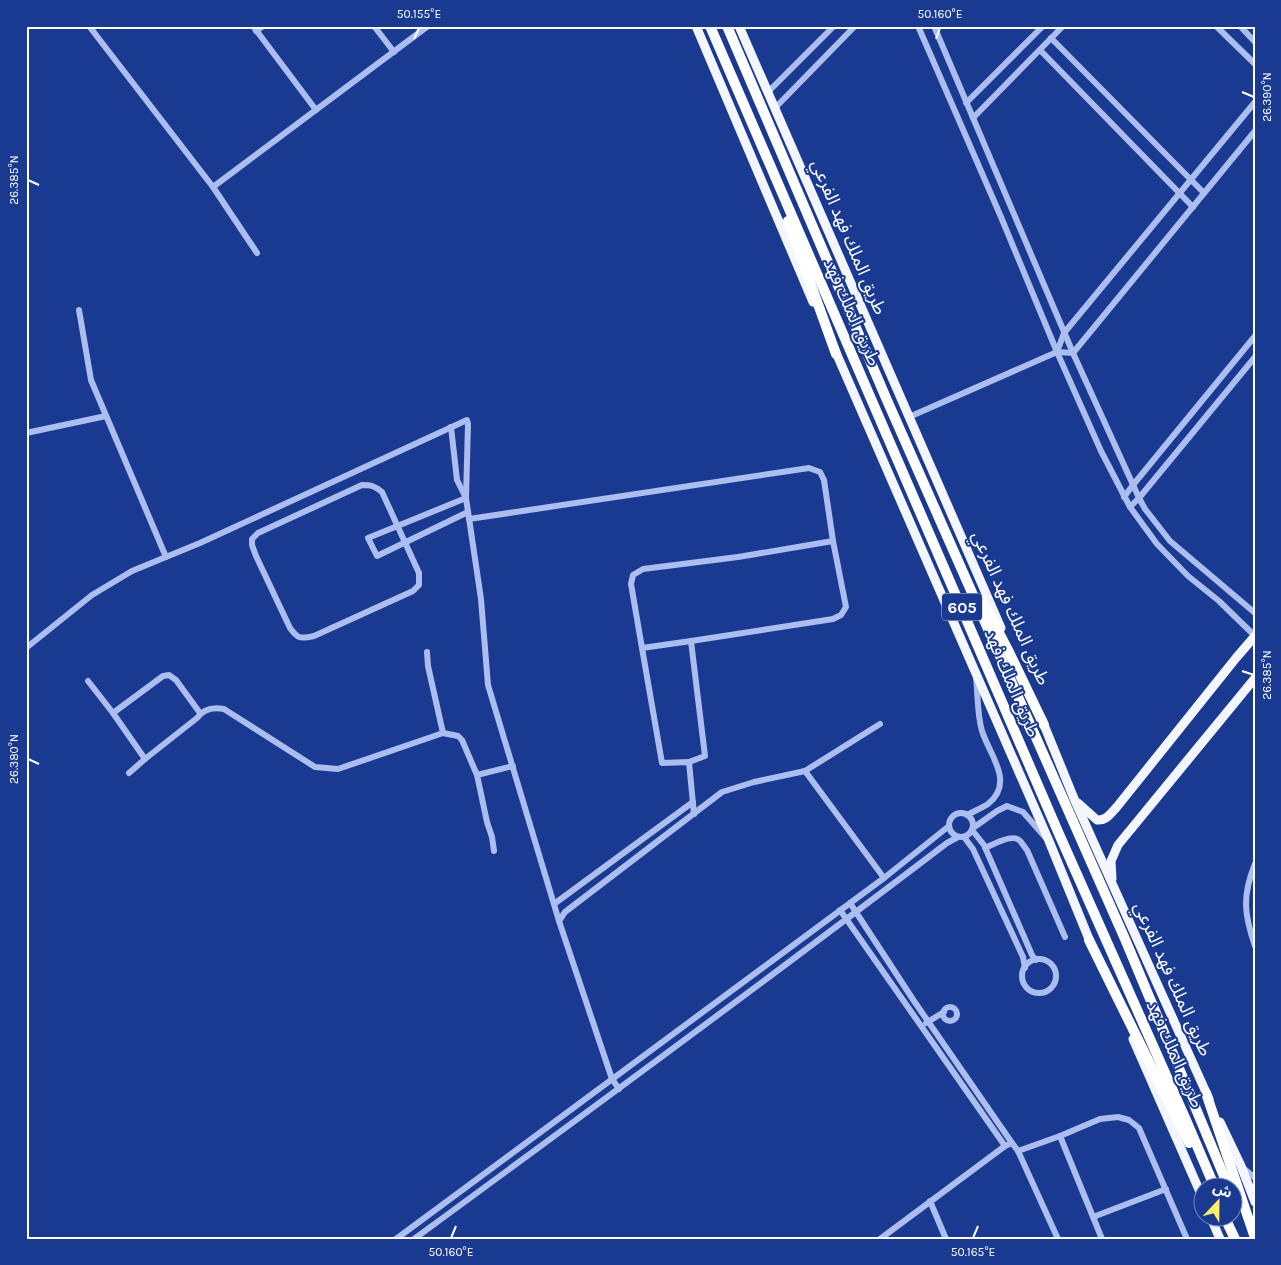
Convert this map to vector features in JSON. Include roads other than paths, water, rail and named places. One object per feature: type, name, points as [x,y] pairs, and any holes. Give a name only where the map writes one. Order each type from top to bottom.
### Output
[{"type":"highway","name":"طريق الملك فهد","points":[[710,26],[1055,824],[1211,1178]]},
{"type":"highway","name":"طريق الملك فهد","points":[[727,26],[918,471],[1121,930],[1225,1178]]},
{"type":"highway","points":[[751,122],[836,354]]},
{"type":"highway","points":[[918,471],[1044,725]]},
{"type":"highway","points":[[1090,940],[1206,1178]]},
{"type":"highway","points":[[1206,1093],[1253,1238]]},
{"type":"highway","points":[[1244,1219],[1253,1238]]},
{"type":"main road","points":[[696,26],[797,267],[1049,840],[1090,940],[1194,1178]]},
{"type":"main road","name":"طريق الملك فهد الفرعي","points":[[739,26],[1044,725],[1075,801],[1206,1093],[1241,1166],[1255,1202]]},
{"type":"main road","points":[[1075,801],[1097,820],[1106,818],[1255,636]]},
{"type":"main road","points":[[1113,884],[1111,861],[1118,845],[1255,678]]},
{"type":"street","points":[[88,26],[213,188],[256,253]]},
{"type":"street","points":[[263,26],[254,29],[316,110]]},
{"type":"street","points":[[374,26],[394,52]]},
{"type":"street","points":[[213,188],[428,26]]},
{"type":"street","points":[[768,92],[834,26]]},
{"type":"street","points":[[775,108],[855,26]]},
{"type":"street","points":[[918,26],[1100,451],[1124,497],[1157,544],[1188,576],[1219,601],[1255,636]]},
{"type":"street","points":[[934,26],[1064,333],[1145,509],[1170,541],[1255,613]]},
{"type":"street","points":[[966,102],[1043,26]]},
{"type":"street","points":[[972,118],[1063,26]]},
{"type":"street","points":[[1216,26],[1255,64]]},
{"type":"street","points":[[1240,26],[1255,42]]},
{"type":"street","points":[[1051,38],[1204,193]]},
{"type":"street","points":[[1040,50],[1192,206]]},
{"type":"street","points":[[1057,352],[1064,333],[1255,102]]},
{"type":"street","points":[[1073,352],[1255,131]]},
{"type":"street","points":[[78,310],[91,380],[166,557]]},
{"type":"street","points":[[1124,497],[1255,336]]},
{"type":"street","points":[[909,417],[1057,352],[1073,352]]},
{"type":"street","points":[[1130,507],[1255,357]]},
{"type":"street","points":[[26,433],[106,416]]},
{"type":"street","points":[[26,648],[92,595],[132,571],[200,543],[467,420],[466,498],[481,599],[488,685],[559,921],[612,1079],[619,1089]]},
{"type":"street","points":[[452,427],[457,480],[466,498]]},
{"type":"street","points":[[466,498],[368,538],[378,556],[405,542],[469,516],[809,468],[820,472],[824,480],[833,541],[846,607],[840,615],[833,619],[642,648]]},
{"type":"street","points":[[362,485],[376,487],[382,492],[397,526],[419,573],[419,585],[413,591],[314,636],[302,639],[296,636],[290,628],[252,545],[252,539],[258,533],[362,485]]},
{"type":"street","points":[[691,641],[706,756],[689,762],[662,763],[631,584],[632,575],[643,569],[738,557],[833,541]]},
{"type":"street","points":[[427,652],[428,666],[443,733]]},
{"type":"street","points":[[967,815],[987,804],[997,794],[1001,783],[1000,774],[979,717],[975,671]]},
{"type":"street","points":[[113,713],[163,676],[169,675],[176,680],[200,713]]},
{"type":"street","points":[[88,681],[145,759]]},
{"type":"street","points":[[1241,695],[1255,687]]},
{"type":"street","points":[[129,774],[197,718],[200,713],[214,707],[224,709],[315,767],[338,769],[443,733],[458,736],[462,740],[477,775],[494,852]]},
{"type":"street","points":[[559,921],[565,912],[722,792],[754,782],[805,771],[880,724]]},
{"type":"street","points":[[689,762],[694,814]]},
{"type":"street","points":[[477,775],[513,766]]},
{"type":"street","points":[[805,771],[884,878]]},
{"type":"street","points":[[554,904],[693,802]]},
{"type":"street","points":[[972,829],[997,811],[1008,806],[1023,812],[1049,840]]},
{"type":"street","points":[[414,1239],[847,920],[947,843],[961,837],[970,834],[972,821],[967,815],[962,813],[955,814],[950,819],[949,826],[951,832],[961,837],[973,850],[1023,957],[1025,968]]},
{"type":"street","points":[[396,1239],[884,878],[949,826]]},
{"type":"street","points":[[972,829],[986,850],[1032,955],[1036,960]]},
{"type":"street","points":[[986,850],[1004,844],[1007,840],[1019,839],[1027,850],[1065,937]]},
{"type":"street","points":[[1255,864],[1248,881],[1245,909],[1255,946]]},
{"type":"street","points":[[987,877],[997,873]]},
{"type":"street","points":[[850,903],[928,1022],[1018,1151],[1058,1239]]},
{"type":"street","points":[[840,910],[1005,1146]]},
{"type":"street","points":[[1007,922],[1016,919]]},
{"type":"street","points":[[1036,960],[1048,962],[1054,968],[1056,980],[1046,992],[1030,991],[1024,985],[1022,977],[1025,968],[1029,963],[1036,960]]},
{"type":"street","points":[[921,1026],[944,1012],[947,1008],[951,1007],[957,1012],[955,1020],[947,1021],[926,1033]]},
{"type":"street","points":[[944,1012],[944,1017],[947,1021]]},
{"type":"street","points":[[1018,1151],[1100,1119],[1118,1117],[1129,1120],[1139,1128],[1187,1239]]},
{"type":"street","points":[[1060,1136],[1102,1239]]},
{"type":"street","points":[[880,1239],[1005,1146],[1012,1143]]},
{"type":"street","points":[[1241,1166],[1255,1178]]},
{"type":"street","points":[[1094,1217],[1166,1189]]},
{"type":"street","points":[[930,1202],[946,1239]]}]
